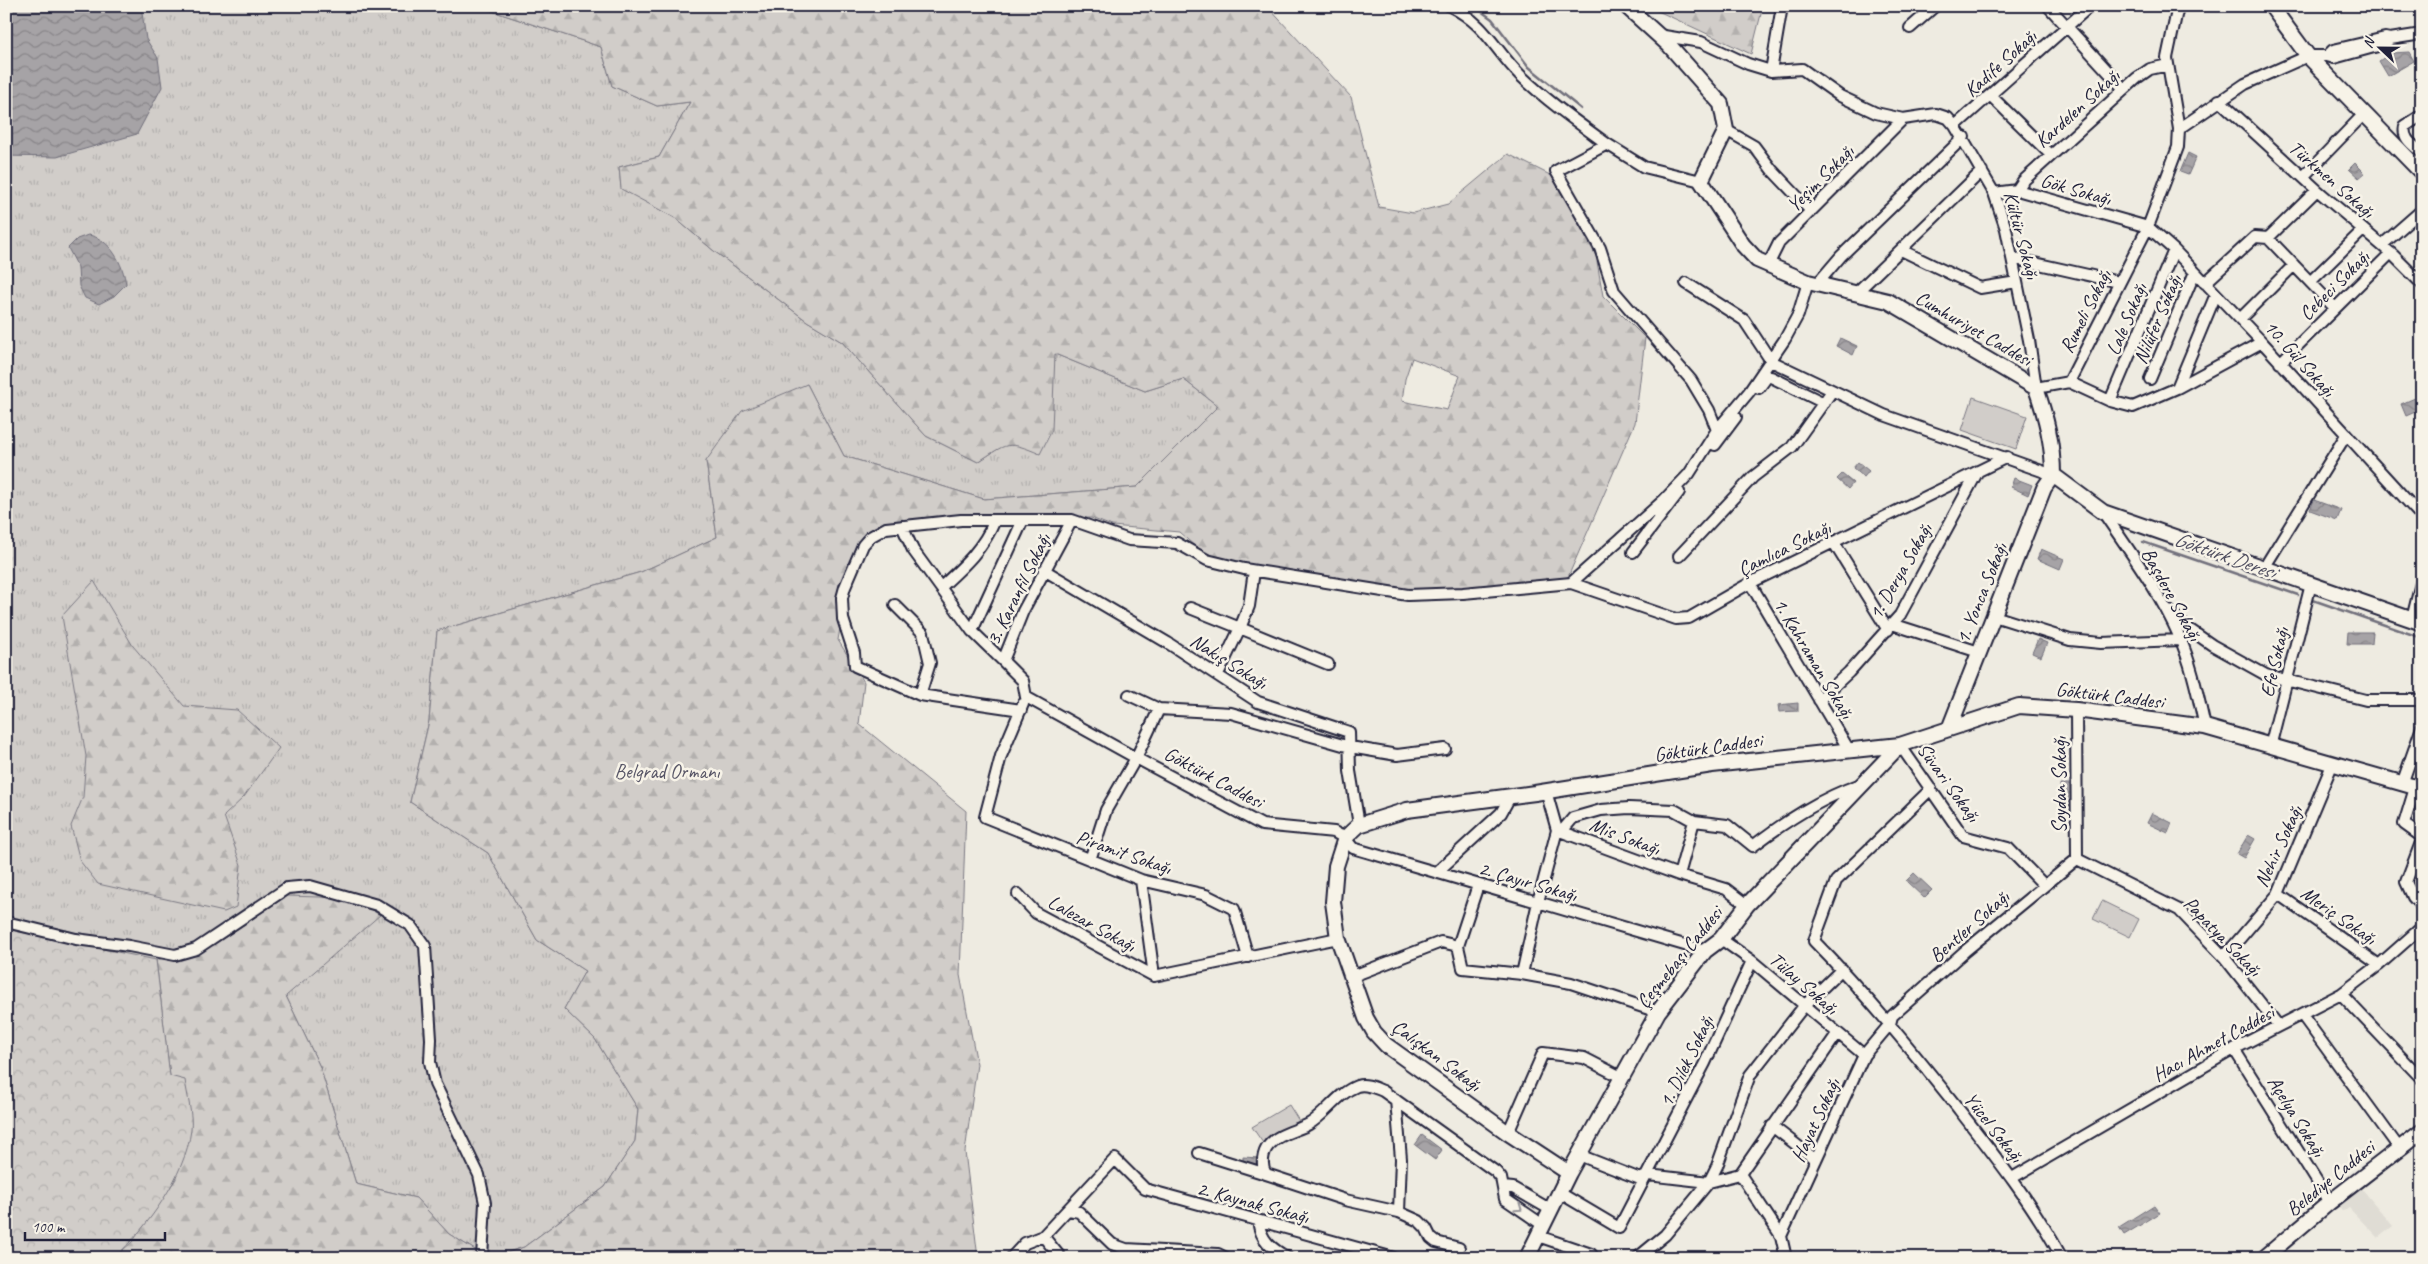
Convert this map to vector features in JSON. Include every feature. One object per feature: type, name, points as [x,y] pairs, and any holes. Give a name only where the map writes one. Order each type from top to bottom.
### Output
[{"type":"main road","points":[[1626,6],[1658,35],[1721,104],[1726,130],[1701,181]]},
{"type":"main road","points":[[2271,6],[2308,56],[2363,115],[2422,173]]},
{"type":"main road","name":"Cumhuriyet Caddesi","points":[[1701,181],[1743,245],[1757,260],[1813,283],[1888,301],[2036,388],[2048,425],[2053,452],[2053,474]]},
{"type":"main road","points":[[2053,474],[2103,512],[2417,621]]},
{"type":"main road","name":"1. Yonca Sokağı","points":[[1949,729],[2043,491],[2053,474]]},
{"type":"main road","name":"Göktürk Caddesi","points":[[1345,838],[1359,825],[1407,810],[1712,765],[1900,745],[2019,706],[2076,710],[2205,728],[2332,766],[2413,787]]},
{"type":"main road","name":"Çeşmebaşı Caddesi","points":[[1527,1258],[1569,1173],[1658,1012],[1705,951],[1721,939],[1747,905],[1900,745]]},
{"type":"main road","name":"Çalışkan Sokağı","points":[[1345,838],[1336,866],[1333,902],[1338,938],[1353,976],[1366,1018],[1374,1032],[1386,1045],[1508,1133],[1569,1173]]},
{"type":"main road","name":"Belediye Caddesi","points":[[2264,1258],[2330,1202],[2422,1131]]},
{"type":"street","points":[[1450,6],[1476,22],[1519,74],[1559,110],[1606,144],[1644,167],[1701,181]]},
{"type":"street","points":[[1771,71],[1782,6]]},
{"type":"street","points":[[1910,28],[1935,6]]},
{"type":"street","points":[[2048,6],[2124,89]]},
{"type":"street","name":"Kadife Sokağı","points":[[1955,126],[2090,6]]},
{"type":"street","points":[[2178,6],[2167,58],[2180,129],[2219,100],[2245,84],[2308,56],[2328,56],[2333,50],[2385,38],[2390,39],[2422,34]]},
{"type":"street","points":[[1658,35],[1701,42],[1748,64],[1771,71],[1802,69],[1840,96],[1876,113],[1903,119]]},
{"type":"street","name":"Kardelen Sokağı","points":[[2017,190],[2051,155],[2124,89],[2150,69],[2168,65]]},
{"type":"street","points":[[1990,95],[2051,155]]},
{"type":"street","name":"Türkmen Sokağı","points":[[2219,100],[2317,190],[2391,253],[2422,284]]},
{"type":"street","name":"Kültür Sokağı","points":[[1903,119],[1936,114],[1948,118],[1964,137],[1994,193],[2006,229],[2030,340],[2036,388]]},
{"type":"street","points":[[2303,176],[2363,115]]},
{"type":"street","points":[[2422,115],[2405,126],[2404,131],[2406,138],[2422,153]]},
{"type":"street","name":"Yeşim Sokağı","points":[[1768,265],[1779,243],[1903,119]]},
{"type":"street","name":"Rumeli Sokağı","points":[[2036,388],[2069,382],[2148,227],[2178,147],[2180,129]]},
{"type":"street","points":[[1726,130],[1754,146],[1772,170],[1811,211]]},
{"type":"street","points":[[1026,697],[1021,710],[920,695],[855,666],[854,654],[843,619],[842,598],[844,587],[863,545],[877,532],[886,528],[902,526],[995,520],[1072,520],[1129,540],[1177,543],[1207,560],[1254,571],[1408,595],[1463,593],[1571,583],[1664,500],[1689,474],[1718,430],[1771,360],[1798,315],[1813,283],[1964,137]]},
{"type":"street","points":[[1606,144],[1556,171],[1600,248],[1614,291],[1691,380],[1709,410],[1718,430]]},
{"type":"street","points":[[1856,293],[1982,171]]},
{"type":"street","name":"Gök Sokağı","points":[[1994,193],[2017,190],[2148,227]]},
{"type":"street","points":[[2268,238],[2317,190]]},
{"type":"street","points":[[2382,245],[2422,210]]},
{"type":"street","name":"10. Gül Sokağı","points":[[2148,227],[2174,250],[2262,342],[2422,517]]},
{"type":"street","points":[[2310,282],[2363,230]]},
{"type":"street","points":[[2205,283],[2255,237],[2268,238],[2335,308]]},
{"type":"street","points":[[1901,250],[1980,288],[2017,282]]},
{"type":"street","name":"Lale Sokağı","points":[[2110,401],[2174,250]]},
{"type":"street","name":"Cebeci Sokağı","points":[[2280,363],[2391,253]]},
{"type":"street","points":[[2012,258],[2119,282]]},
{"type":"street","points":[[2240,319],[2294,265]]},
{"type":"street","name":"Nilüfer Sokağı","points":[[2150,379],[2195,272]]},
{"type":"street","points":[[1686,283],[1744,320],[1771,360],[1884,415],[2053,474]]},
{"type":"street","points":[[2177,388],[2216,294]]},
{"type":"street","points":[[2069,382],[2110,401],[2133,407],[2177,388],[2262,342]]},
{"type":"street","points":[[1633,552],[1767,377],[1779,379],[1824,403]]},
{"type":"street","points":[[1679,556],[1753,477],[1792,447],[1832,391]]},
{"type":"street","points":[[2264,568],[2346,435]]},
{"type":"street","name":"Çamlıca Sokağı","points":[[1571,583],[1676,619],[1689,618],[1750,583],[2007,457]]},
{"type":"street","name":"1. Derya Sokağı","points":[[1819,700],[1849,672],[1900,615],[1978,471]]},
{"type":"street","name":"Başdere Sokağı","points":[[2103,512],[2164,606],[2180,640],[2195,681],[2205,728]]},
{"type":"street","points":[[941,587],[977,553],[988,537],[995,520]]},
{"type":"street","points":[[972,631],[1023,520]]},
{"type":"street","name":"3. Karanfil Sokağı","points":[[1026,697],[1023,681],[1002,661],[1023,611],[1072,520]]},
{"type":"street","points":[[902,526],[913,550],[972,631],[1002,661]]},
{"type":"street","points":[[1834,543],[1890,627],[1980,652]]},
{"type":"street","name":"Nakış Sokağı","points":[[1044,570],[1218,674],[1258,702],[1349,732],[1350,771],[1359,825]]},
{"type":"street","points":[[1218,674],[1249,606],[1254,571]]},
{"type":"street","points":[[2417,621],[2422,579]]},
{"type":"street","name":"1. Kahraman Sokağı","points":[[1750,583],[1849,750]]},
{"type":"street","name":"Efe Sokağı","points":[[2270,747],[2311,584]]},
{"type":"street","points":[[895,605],[923,633],[930,663],[920,695]]},
{"type":"street","points":[[2164,606],[2186,627],[2212,645],[2266,675],[2366,700],[2422,700]]},
{"type":"street","points":[[1190,608],[1328,664]]},
{"type":"street","points":[[1994,616],[2070,640],[2101,643],[2180,640]]},
{"type":"street","points":[[1128,695],[1159,709],[1231,713],[1350,747],[1397,755],[1445,749]]},
{"type":"street","name":"Göktürk Caddesi","points":[[1026,697],[1262,825],[1334,832],[1345,838]]},
{"type":"street","points":[[1090,860],[1106,810],[1136,758],[1159,709]]},
{"type":"street","name":"Piramit Sokağı","points":[[1021,710],[1001,756],[985,817],[1141,880],[1206,895],[1234,909],[1248,957]]},
{"type":"street","name":"Soydan Sokağı","points":[[2076,710],[2077,859]]},
{"type":"street","points":[[2422,727],[2413,787],[2404,824],[2422,839],[2406,882],[2413,898],[2422,907]]},
{"type":"street","name":"Süvari Sokağı","points":[[1900,745],[1963,836],[2008,848],[2044,885]]},
{"type":"street","name":"Nehir Sokağı","points":[[2224,957],[2278,894],[2332,766]]},
{"type":"street","points":[[1522,974],[1538,902],[1560,831],[1573,818],[1600,810],[1629,808],[1674,810],[1694,821],[1727,825],[1753,846],[1784,822],[1806,809],[1835,793],[1864,782]]},
{"type":"street","name":"Yücel Sokağı","points":[[1931,789],[1836,881],[1814,941],[1842,969],[1890,1024],[2012,1178],[2047,1231],[2062,1258]]},
{"type":"street","points":[[1546,791],[1560,831]]},
{"type":"street","points":[[1437,872],[1501,813],[1510,795]]},
{"type":"street","name":"Mis Sokağı","points":[[1679,875],[1694,821]]},
{"type":"street","name":"Mis Sokağı","points":[[1560,831],[1679,875],[1726,889],[1747,905]]},
{"type":"street","name":"2. Çayır Sokağı","points":[[1345,838],[1353,848],[1705,951]]},
{"type":"street","name":"Bentler Sokağı","points":[[1890,1024],[1892,1016],[2044,885],[2077,859]]},
{"type":"street","name":"Papatya Sokağı","points":[[2077,859],[2179,910],[2224,957],[2278,1025]]},
{"type":"street","points":[[1141,880],[1154,976],[1338,938]]},
{"type":"street","points":[[1478,885],[1458,946],[1463,968],[1522,974],[1571,983],[1658,1012]]},
{"type":"street","points":[[6,922],[76,939],[129,946],[175,955],[196,949],[287,888],[310,886],[377,905],[410,925],[425,946],[431,1039],[430,1062],[435,1084],[480,1175],[485,1204],[482,1258]]},
{"type":"street","name":"Lalezar Sokağı","points":[[1018,894],[1036,913],[1154,976]]},
{"type":"street","name":"Meriç Sokağı","points":[[2278,894],[2379,965]]},
{"type":"street","name":"Hacı Ahmet Caddesi","points":[[2012,1178],[2234,1049],[2341,994],[2379,965],[2422,927]]},
{"type":"street","name":"Tülay Sokağı","points":[[1721,939],[1752,961],[1864,1055]]},
{"type":"street","points":[[1353,976],[1441,942],[1458,946]]},
{"type":"street","name":"1. Dilek Sokağı","points":[[1560,1193],[1619,1228],[1705,1063],[1752,961]]},
{"type":"street","points":[[1637,1258],[1665,1235],[1709,1182],[1723,1150],[1750,1076],[1804,1006],[1842,969]]},
{"type":"street","points":[[2341,994],[2422,1079]]},
{"type":"street","points":[[2302,1015],[2400,1148]]},
{"type":"street","name":"Hayat Sokağı","points":[[1781,1236],[1864,1055],[1890,1024]]},
{"type":"street","points":[[1579,1155],[1640,1179],[1648,1175],[1709,1182],[1740,1174],[1837,1034]]},
{"type":"street","name":"Açelya Sokağı","points":[[2234,1049],[2330,1202]]},
{"type":"street","points":[[1508,1133],[1543,1053],[1584,1058],[1621,1077]]},
{"type":"street","points":[[1266,1174],[1263,1163],[1269,1145],[1279,1137],[1310,1123],[1336,1101],[1358,1086],[1370,1086],[1383,1091],[1496,1172],[1503,1187],[1502,1193],[1505,1199],[1540,1231],[1591,1254],[1594,1258]]},
{"type":"street","points":[[1396,1100],[1401,1159],[1399,1212]]},
{"type":"street","points":[[1772,1126],[1816,1160]]},
{"type":"street","points":[[1199,1153],[1344,1200],[1399,1212],[1419,1220],[1426,1228],[1429,1236],[1436,1242],[1459,1248]]},
{"type":"street","name":"2. Kaynak Sokağı","points":[[1069,1210],[1115,1159],[1145,1189],[1394,1258]]},
{"type":"street","points":[[1740,1174],[1781,1236],[1786,1258]]},
{"type":"street","points":[[1503,1187],[1513,1188],[1551,1210]]},
{"type":"street","points":[[1011,1258],[1025,1243],[1043,1236],[1069,1210],[1079,1212],[1112,1244],[1218,1254],[1226,1258]]},
{"type":"street","points":[[1258,1221],[1260,1235],[1272,1248],[1288,1258]]},
{"type":"street","points":[[1043,1236],[1062,1258]]},
{"type":"shaded area","points":[[2357,1183],[2393,1226],[2378,1238],[2349,1208],[2342,1210],[2336,1203]]},
{"type":"green space","points":[[6,6],[477,6],[601,47],[612,86],[657,106],[690,102],[659,157],[619,167],[621,188],[675,218],[714,251],[807,321],[842,342],[926,436],[978,462],[1004,445],[1017,445],[1055,354],[1145,391],[1183,379],[1218,406],[1137,487],[984,499],[844,456],[807,384],[706,461],[717,537],[641,572],[437,631],[429,721],[410,802],[488,853],[537,940],[585,971],[564,1009],[595,1039],[638,1109],[635,1141],[605,1187],[524,1247],[488,1258],[449,1234],[416,1198],[356,1184],[320,1067],[286,996],[287,896],[213,945],[157,961],[114,1258],[6,1258]]},
{"type":"green space","name":"Belgrad Ormanı","points":[[477,6],[1267,6],[1351,97],[1379,207],[1413,213],[1448,204],[1508,154],[1554,177],[1596,256],[1603,296],[1645,338],[1635,423],[1568,577],[1497,591],[1404,591],[1266,572],[1206,556],[1179,532],[1112,526],[1091,518],[965,521],[885,531],[862,551],[845,598],[838,640],[864,682],[859,724],[966,811],[960,975],[977,1064],[965,1152],[978,1258],[493,1258],[524,1247],[605,1187],[635,1141],[638,1109],[595,1039],[564,1009],[585,971],[537,940],[488,853],[410,802],[429,721],[437,631],[641,572],[717,537],[706,461],[742,411],[807,384],[844,456],[984,499],[1137,487],[1218,406],[1183,379],[1145,391],[1055,354],[1052,430],[1040,454],[1014,445],[1002,447],[978,462],[926,436],[842,342],[807,321],[714,251],[675,218],[621,189],[619,167],[659,157],[690,102],[657,106],[612,86],[601,47]],"holes":[[[1412,358],[1460,376],[1447,410],[1402,401],[1405,379]]]},
{"type":"green space","points":[[1647,6],[1763,6],[1751,54]]},
{"type":"green space","points":[[1973,397],[2027,416],[2016,449],[1962,430]]},
{"type":"green space","points":[[94,581],[133,646],[184,706],[237,710],[279,748],[244,797],[224,816],[241,865],[236,907],[224,912],[98,884],[80,861],[71,826],[83,797],[86,756],[62,616]]},
{"type":"green space","points":[[287,896],[351,898],[380,915],[286,996],[320,1067],[356,1184],[416,1198],[449,1234],[488,1258],[114,1258],[133,1241],[176,1179],[170,1077],[156,960],[213,945]]},
{"type":"green space","points":[[2102,901],[2139,919],[2130,937],[2093,919]]},
{"type":"green space","points":[[6,929],[156,960],[170,1076],[185,1080],[191,1112],[191,1130],[181,1165],[163,1200],[140,1231],[114,1258],[6,1258]]},
{"type":"green space","points":[[1289,1105],[1299,1121],[1263,1143],[1252,1127]]},
{"type":"water","points":[[6,6],[141,6],[146,39],[158,58],[162,87],[137,134],[57,157],[6,156]]},
{"type":"water","points":[[2409,52],[2414,61],[2388,76],[2379,61],[2391,53]]},
{"type":"water","points":[[2188,153],[2196,157],[2188,175],[2180,172]]},
{"type":"water","points":[[2355,163],[2365,173],[2359,178],[2349,169]]},
{"type":"water","points":[[88,235],[103,241],[114,253],[122,268],[126,284],[114,296],[99,304],[85,298],[79,286],[78,267],[68,248],[77,239]]},
{"type":"water","points":[[1840,338],[1857,346],[1853,355],[1836,346]]},
{"type":"water","points":[[2422,395],[2422,409],[2406,416],[2401,404]]},
{"type":"water","points":[[1858,462],[1869,471],[1864,477],[1853,468]]},
{"type":"water","points":[[1842,474],[1853,483],[1848,489],[1837,479]]},
{"type":"water","points":[[2014,478],[2032,485],[2028,495],[2011,487]]},
{"type":"water","points":[[2314,500],[2341,510],[2337,520],[2310,510]]},
{"type":"water","points":[[2041,549],[2064,559],[2060,569],[2037,559]]},
{"type":"water","points":[[2348,632],[2373,632],[2372,644],[2347,644]]},
{"type":"water","points":[[2038,639],[2047,643],[2041,657],[2032,653]]},
{"type":"water","points":[[1798,703],[1798,711],[1779,712],[1778,705]]},
{"type":"water","points":[[2060,784],[2071,784],[2072,806],[2061,807]]},
{"type":"water","points":[[2152,813],[2172,823],[2168,833],[2147,823]]},
{"type":"water","points":[[2248,835],[2255,839],[2244,858],[2237,854]]},
{"type":"water","points":[[1914,873],[1932,890],[1924,898],[1906,881]]},
{"type":"water","points":[[1422,1135],[1442,1150],[1435,1160],[1415,1145]]},
{"type":"water","points":[[1243,1157],[1259,1158],[1258,1166],[1243,1165]]},
{"type":"water","points":[[2154,1205],[2160,1213],[2124,1235],[2119,1227]]},
{"type":"waterway","name":"Göktürk Deresi","points":[[1474,6],[1492,19],[1529,67],[1581,109]]},
{"type":"waterway","name":"Göktürk Deresi","points":[[2143,542],[2298,595]]},
{"type":"waterway","name":"Göktürk Deresi","points":[[2313,600],[2422,638]]}]
